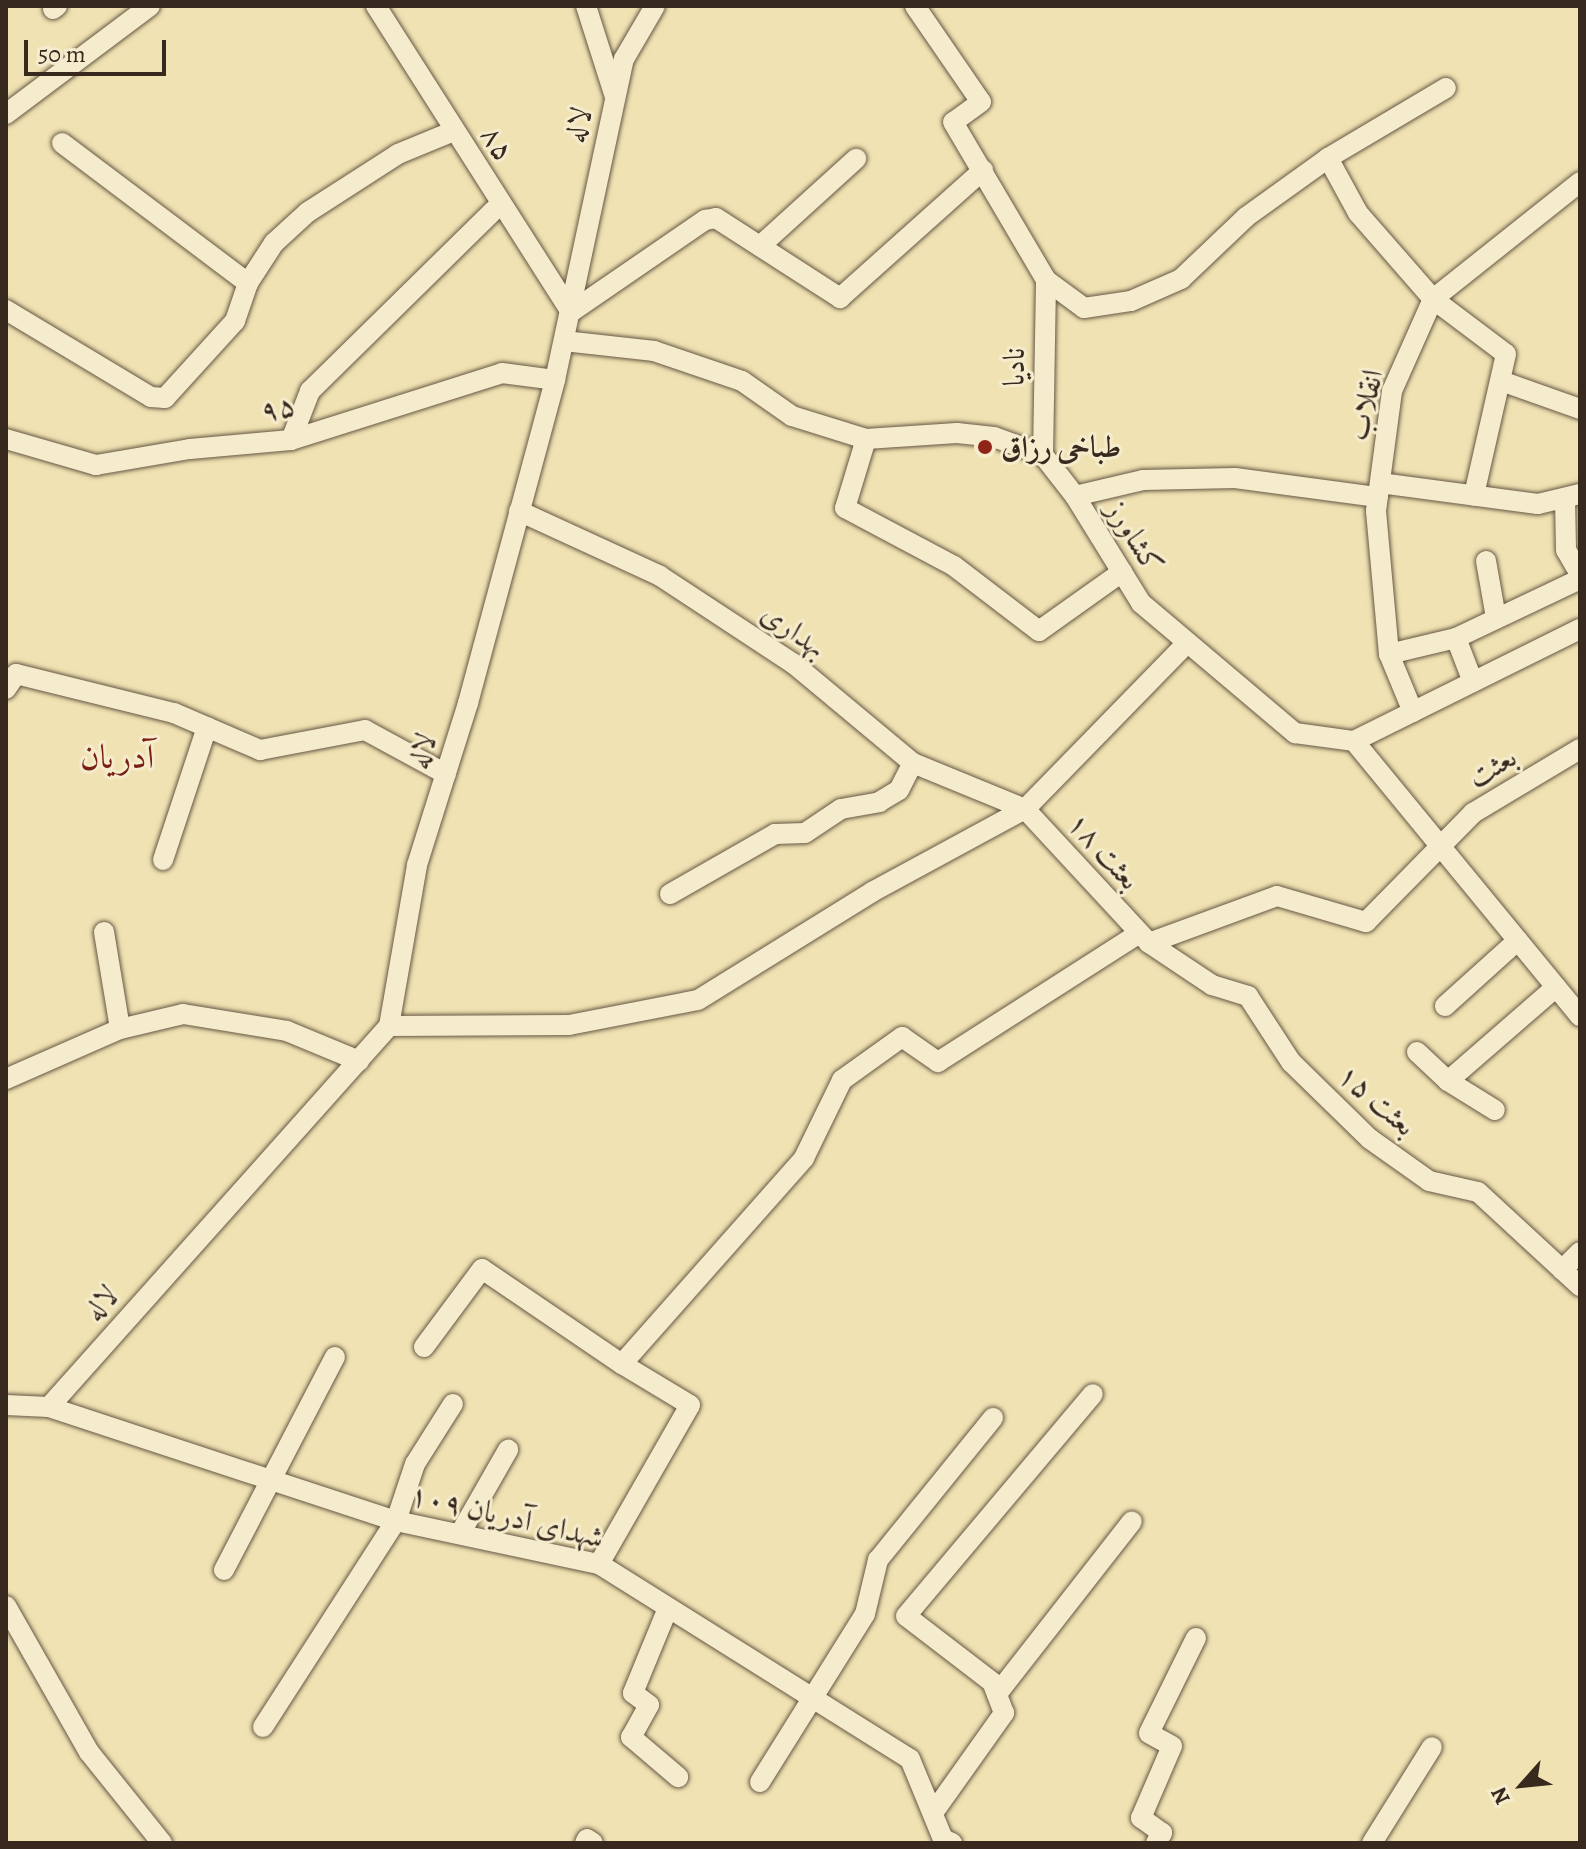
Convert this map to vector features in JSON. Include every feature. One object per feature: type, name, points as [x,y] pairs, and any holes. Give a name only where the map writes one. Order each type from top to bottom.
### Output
[{"type":"street","points":[[6,114],[150,6]]},
{"type":"street","name":"۸۵","points":[[376,6],[571,312]]},
{"type":"street","points":[[586,6],[615,97]]},
{"type":"street","name":"لاله","points":[[49,1407],[389,1026],[417,865],[446,774],[555,380],[624,59],[655,6]]},
{"type":"street","points":[[915,6],[981,102],[953,122],[1046,280],[1084,308],[1131,301],[1181,279],[1246,217],[1328,158],[1446,88]]},
{"type":"street","points":[[6,310],[151,397],[165,398],[235,321],[248,283],[274,243],[308,212],[398,154],[454,131]]},
{"type":"street","points":[[62,143],[248,283]]},
{"type":"street","points":[[1328,158],[1358,213],[1433,299],[1506,354],[1474,495]]},
{"type":"street","points":[[760,246],[856,159]]},
{"type":"street","points":[[571,312],[705,220],[716,218],[840,298],[983,170]]},
{"type":"street","name":"انقلاب","points":[[1413,712],[1389,654],[1379,490],[1392,391],[1433,299],[1580,182]]},
{"type":"street","points":[[291,440],[310,391],[501,203]]},
{"type":"street","name":"نادیا","points":[[1043,455],[1046,280]]},
{"type":"street","points":[[564,341],[654,351],[742,381],[792,416],[866,439],[957,433],[994,437],[1043,455]]},
{"type":"street","name":"۹۵","points":[[6,439],[96,465],[190,449],[291,440],[502,373],[555,380]]},
{"type":"street","points":[[1501,381],[1580,409]]},
{"type":"street","points":[[866,439],[845,508],[954,566],[1039,631],[1122,572]]},
{"type":"street","name":"کشاورز","points":[[1043,455],[1075,496],[1141,603],[1295,733],[1354,741]]},
{"type":"street","points":[[1075,496],[1143,480],[1235,478],[1474,495],[1538,504],[1572,496],[1566,550],[1580,576],[1456,638],[1389,654]]},
{"type":"street","name":"بهداری","points":[[519,511],[660,576],[794,664],[913,763],[1025,809]]},
{"type":"street","points":[[1486,561],[1496,618]]},
{"type":"street","points":[[1580,629],[1354,741],[1580,1016]]},
{"type":"street","points":[[1456,638],[1473,682]]},
{"type":"street","points":[[389,1026],[569,1025],[698,1000],[872,892],[1025,809],[1187,643]]},
{"type":"street","points":[[6,689],[16,674],[174,713],[260,750],[365,730],[446,774]]},
{"type":"street","points":[[163,860],[207,727]]},
{"type":"street","name":"بعثت","points":[[1144,938],[1277,896],[1366,922],[1473,813],[1577,755]]},
{"type":"street","points":[[670,894],[775,834],[805,833],[841,809],[879,802],[899,790],[913,763]]},
{"type":"street","name":"بعثت ۱۸","points":[[1025,809],[1144,938]]},
{"type":"street","points":[[104,932],[120,1029]]},
{"type":"street","points":[[622,1364],[804,1158],[842,1080],[902,1037],[938,1062],[1144,938]]},
{"type":"street","name":"بعثت ۱۵","points":[[1144,938],[1212,985],[1248,996],[1291,1062],[1370,1139],[1429,1181],[1478,1192],[1580,1286]]},
{"type":"street","points":[[1445,1006],[1518,940]]},
{"type":"street","points":[[1448,1081],[1556,987]]},
{"type":"street","points":[[6,1079],[120,1029],[183,1014],[287,1031],[359,1061]]},
{"type":"street","points":[[1417,1052],[1448,1081],[1495,1110]]},
{"type":"street","points":[[1562,1270],[1580,1252]]},
{"type":"street","points":[[424,1347],[482,1269],[622,1364],[690,1405],[599,1564]]},
{"type":"street","points":[[224,1570],[335,1357]]},
{"type":"street","points":[[933,1813],[1004,1713],[992,1682],[906,1616],[1093,1394]]},
{"type":"street","points":[[263,1727],[396,1521],[415,1464],[453,1404]]},
{"type":"street","name":"شهدای آدریان ۱۰۹","points":[[6,1405],[49,1407],[396,1521],[461,1532],[599,1564],[910,1759],[945,1842]]},
{"type":"street","points":[[760,1782],[865,1614],[878,1560],[993,1418]]},
{"type":"street","points":[[461,1532],[508,1450]]},
{"type":"street","points":[[997,1694],[1132,1521]]},
{"type":"street","points":[[6,1606],[89,1752],[162,1843]]},
{"type":"street","points":[[668,1608],[633,1693],[649,1705],[631,1737],[678,1777]]},
{"type":"street","points":[[1156,1843],[1162,1833],[1141,1818],[1172,1746],[1149,1733],[1196,1638]]},
{"type":"street","points":[[1372,1843],[1432,1747]]},
{"type":"street","points":[[585,1843],[587,1839],[593,1843]]},
{"type":"place","name":"طباخی رزاق","points":[[985,447]]},
{"type":"district","name":"آدریان","points":[[117,757]]}]
